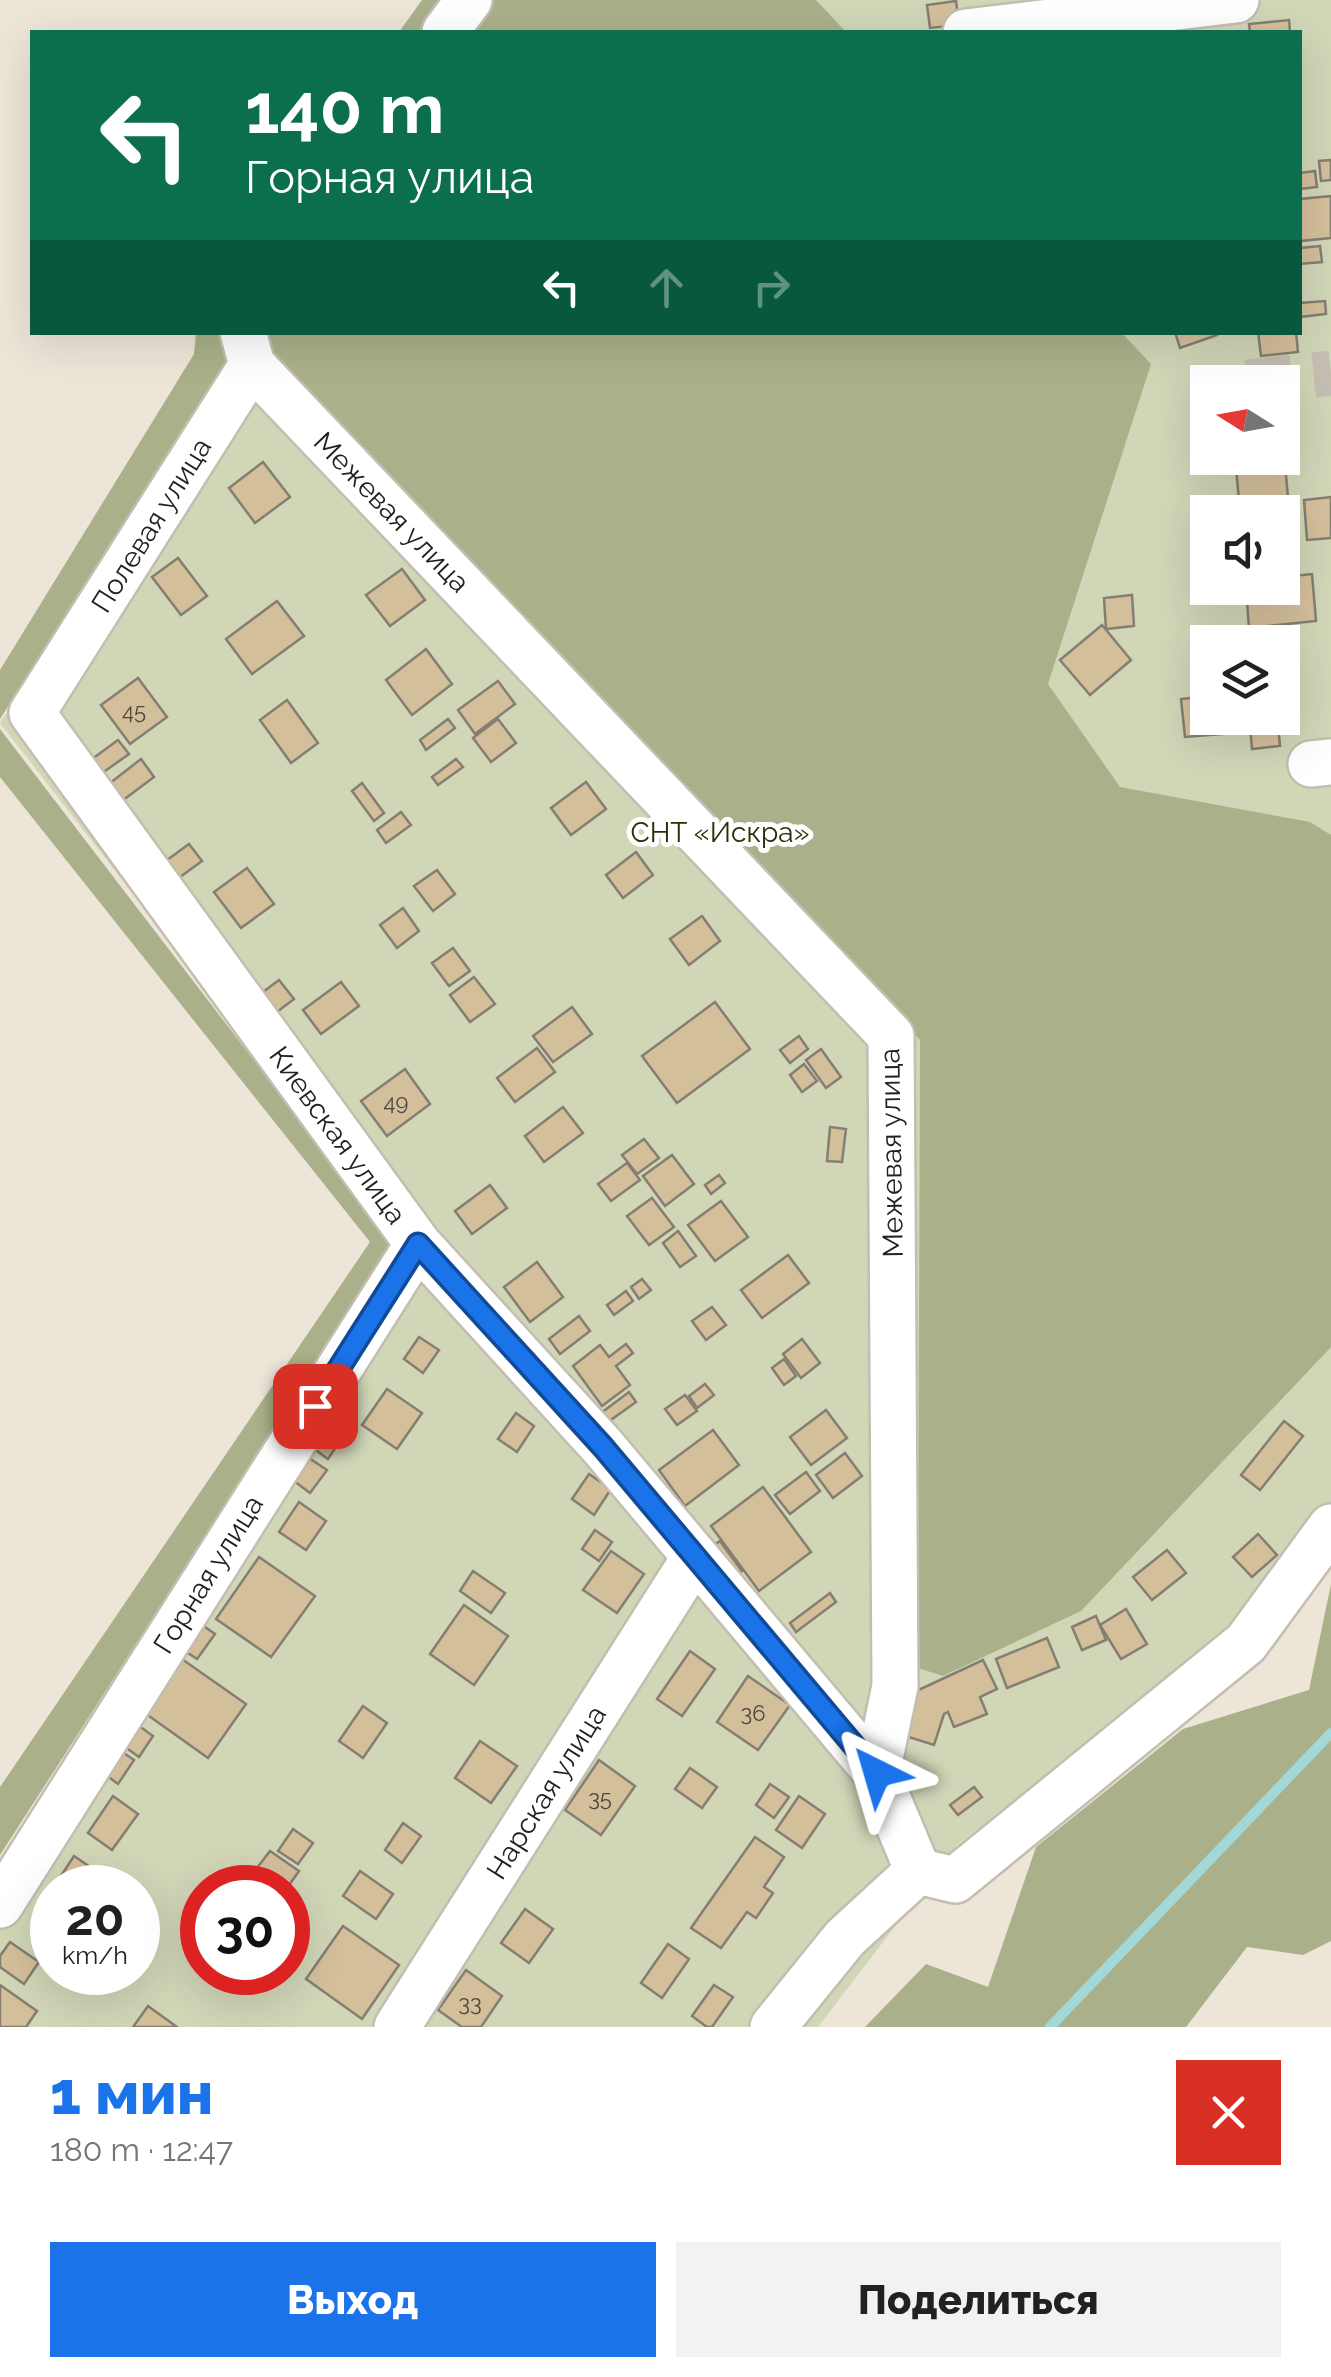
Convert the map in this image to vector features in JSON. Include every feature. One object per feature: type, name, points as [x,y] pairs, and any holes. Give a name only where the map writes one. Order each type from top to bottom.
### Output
[{"type":"street","points":[[446,30],[469,0]]},
{"type":"street","points":[[983,30],[1236,0]]},
{"type":"street","name":"Полевая улица","points":[[32,713],[248,349]]},
{"type":"street","name":"Межевая улица","points":[[248,349],[892,1036],[896,1686],[877,1773]]},
{"type":"street","name":"Киевская улица","points":[[32,713],[418,1244],[603,1447],[877,1773],[918,1870]]},
{"type":"street","name":"Горная улица","points":[[0,1905],[418,1244]]},
{"type":"street","points":[[773,2027],[845,1938],[918,1870],[955,1880],[1246,1643],[1331,1527]]},
{"type":"street","name":"Нарская улица","points":[[397,2027],[695,1557]]},
{"type":"green space","points":[[422,0],[816,0],[844,30],[400,30]]},
{"type":"green space","name":"СНТ «Искра»","points":[[472,0],[1331,0],[1331,1512],[1225,1648],[958,1844],[818,2027],[0,2027],[0,1861],[402,1239],[0,723],[253,335],[1302,335],[1302,30],[452,30]]},
{"type":"green space","points":[[196,335],[1124,335],[1151,364],[1048,684],[1120,787],[1310,822],[1331,835],[1331,1347],[1081,1611],[943,1676],[918,1668],[920,1040],[236,349],[0,719],[0,670],[194,354]]},
{"type":"green space","points":[[0,729],[394,1243],[0,1855],[0,1787],[370,1242],[0,777]]},
{"type":"green space","points":[[1331,1584],[1331,1941],[1303,1955],[1247,1947],[1186,2027],[865,2027],[926,1964],[988,1987],[1036,1847],[1183,1729],[1309,1690]]},
{"type":"building","points":[[956,1],[959,25],[930,28],[927,5]]},
{"type":"building","points":[[1289,20],[1290,30],[1250,30],[1249,24]]},
{"type":"building","points":[[1331,160],[1331,180],[1321,181],[1319,161]]},
{"type":"building","points":[[1315,171],[1317,187],[1302,189],[1302,173]]},
{"type":"building","points":[[1331,196],[1331,238],[1302,241],[1302,199]]},
{"type":"building","points":[[1320,246],[1322,262],[1302,264],[1302,248]]},
{"type":"building","points":[[1325,301],[1326,314],[1302,317],[1302,303]]},
{"type":"building","points":[[1176,335],[1217,335],[1180,348]]},
{"type":"building","points":[[1258,335],[1296,335],[1298,352],[1261,356]]},
{"type":"building","points":[[263,462],[290,497],[255,523],[229,488]]},
{"type":"building","points":[[1237,475],[1286,475],[1288,495],[1238,495]]},
{"type":"building","points":[[1331,497],[1331,538],[1307,540],[1304,500]]},
{"type":"building","points":[[178,558],[207,596],[181,615],[152,577]]},
{"type":"building","points":[[402,569],[425,600],[390,626],[366,595]]},
{"type":"building","points":[[1312,574],[1316,621],[1249,625],[1247,605],[1300,605],[1300,575]]},
{"type":"building","points":[[1132,595],[1134,626],[1106,629],[1104,598]]},
{"type":"building","points":[[277,601],[304,636],[252,674],[226,639]]},
{"type":"building","points":[[1102,625],[1131,660],[1090,695],[1060,660]]},
{"type":"building","points":[[426,649],[452,684],[412,715],[386,680]]},
{"type":"building","points":[[138,678],[167,717],[130,744],[101,705]]},
{"type":"building","points":[[498,681],[515,704],[475,734],[458,710]]},
{"type":"building","points":[[1190,698],[1190,735],[1210,735],[1185,737],[1181,699]]},
{"type":"building","points":[[287,700],[318,743],[291,763],[260,720]]},
{"type":"building","points":[[448,719],[455,728],[426,750],[420,740]]},
{"type":"building","points":[[498,719],[516,743],[491,762],[473,738]]},
{"type":"building","points":[[1251,735],[1279,735],[1280,746],[1252,749]]},
{"type":"building","points":[[118,740],[129,754],[98,776],[88,762]]},
{"type":"building","points":[[141,759],[154,777],[118,804],[105,787]]},
{"type":"building","points":[[456,759],[463,767],[438,785],[432,777]]},
{"type":"building","points":[[586,782],[606,809],[571,835],[551,808]]},
{"type":"building","points":[[362,783],[384,813],[374,821],[352,791]]},
{"type":"building","points":[[401,812],[411,825],[386,843],[377,830]]},
{"type":"building","points":[[189,844],[202,861],[176,880],[163,863]]},
{"type":"building","points":[[636,852],[653,875],[623,898],[606,875]]},
{"type":"building","points":[[247,868],[274,904],[241,928],[214,892]]},
{"type":"building","points":[[437,870],[455,894],[433,911],[414,886]]},
{"type":"building","points":[[403,908],[419,931],[397,948],[380,925]]},
{"type":"building","points":[[702,916],[720,941],[689,965],[670,939]]},
{"type":"building","points":[[453,948],[470,971],[449,986],[432,963]]},
{"type":"building","points":[[474,977],[495,1004],[470,1022],[450,995]]},
{"type":"building","points":[[279,980],[294,999],[277,1012],[263,992]]},
{"type":"building","points":[[341,982],[359,1006],[321,1034],[303,1010]]},
{"type":"building","points":[[715,1002],[750,1049],[677,1103],[642,1056]]},
{"type":"building","points":[[572,1007],[592,1034],[553,1062],[533,1036]]},
{"type":"building","points":[[799,1036],[808,1049],[790,1063],[780,1050]]},
{"type":"building","points":[[537,1048],[555,1072],[515,1102],[497,1078]]},
{"type":"building","points":[[821,1049],[841,1077],[826,1088],[806,1060]]},
{"type":"building","points":[[804,1064],[817,1081],[802,1092],[790,1075]]},
{"type":"building","points":[[405,1069],[430,1104],[387,1136],[361,1101]]},
{"type":"building","points":[[563,1107],[583,1133],[544,1162],[525,1136]]},
{"type":"building","points":[[830,1127],[846,1129],[842,1162],[827,1161]]},
{"type":"building","points":[[644,1139],[659,1158],[637,1174],[622,1155]]},
{"type":"building","points":[[672,1155],[694,1184],[665,1206],[643,1176]]},
{"type":"building","points":[[627,1163],[640,1180],[611,1201],[598,1184]]},
{"type":"building","points":[[719,1175],[725,1183],[711,1194],[705,1185]]},
{"type":"building","points":[[490,1185],[507,1208],[472,1234],[455,1211]]},
{"type":"building","points":[[652,1198],[674,1227],[649,1245],[627,1216]]},
{"type":"building","points":[[721,1201],[748,1237],[715,1261],[688,1225]]},
{"type":"building","points":[[678,1231],[696,1256],[680,1267],[663,1243]]},
{"type":"building","points":[[788,1255],[809,1283],[762,1318],[741,1290]]},
{"type":"building","points":[[537,1262],[563,1297],[530,1322],[504,1287]]},
{"type":"building","points":[[642,1279],[651,1290],[639,1299],[631,1287]]},
{"type":"building","points":[[626,1291],[633,1301],[614,1315],[607,1305]]},
{"type":"building","points":[[712,1307],[726,1325],[706,1340],[692,1321]]},
{"type":"building","points":[[579,1316],[590,1331],[560,1354],[549,1339]]},
{"type":"building","points":[[419,1337],[439,1350],[423,1373],[404,1359]]},
{"type":"building","points":[[802,1339],[820,1363],[801,1378],[783,1354]]},
{"type":"building","points":[[626,1344],[633,1353],[616,1366],[630,1385],[602,1406],[573,1366],[600,1345],[609,1357]]},
{"type":"building","points":[[784,1359],[796,1376],[784,1385],[772,1368]]},
{"type":"building","points":[[705,1384],[714,1395],[697,1408],[689,1396]]},
{"type":"building","points":[[387,1389],[422,1413],[397,1449],[362,1425]]},
{"type":"building","points":[[629,1392],[636,1402],[608,1422],[601,1413]]},
{"type":"building","points":[[685,1395],[697,1411],[677,1425],[665,1409]]},
{"type":"building","points":[[826,1410],[847,1438],[811,1465],[790,1437]]},
{"type":"building","points":[[516,1413],[534,1426],[517,1452],[498,1439]]},
{"type":"building","points":[[328,1420],[345,1433],[328,1459],[310,1446]]},
{"type":"building","points":[[1284,1421],[1303,1436],[1260,1490],[1241,1475]]},
{"type":"building","points":[[713,1430],[739,1465],[685,1506],[659,1470]]},
{"type":"building","points":[[845,1453],[862,1476],[833,1498],[816,1475]]},
{"type":"building","points":[[309,1458],[327,1470],[310,1493],[294,1481]]},
{"type":"building","points":[[806,1472],[820,1491],[790,1514],[775,1495]]},
{"type":"building","points":[[589,1474],[611,1489],[594,1515],[572,1499]]},
{"type":"building","points":[[763,1487],[811,1552],[759,1591],[711,1526]]},
{"type":"building","points":[[299,1502],[326,1521],[306,1550],[279,1532]]},
{"type":"building","points":[[595,1530],[612,1542],[599,1561],[582,1549]]},
{"type":"building","points":[[1258,1534],[1277,1555],[1252,1577],[1233,1557]]},
{"type":"building","points":[[720,1541],[742,1571],[730,1580],[707,1550]]},
{"type":"building","points":[[1167,1550],[1186,1573],[1152,1600],[1133,1577]]},
{"type":"building","points":[[611,1551],[644,1574],[617,1613],[583,1590]]},
{"type":"building","points":[[259,1557],[315,1596],[271,1657],[216,1619]]},
{"type":"building","points":[[473,1571],[505,1593],[491,1613],[460,1591]]},
{"type":"building","points":[[830,1593],[836,1602],[796,1632],[790,1623]]},
{"type":"building","points":[[464,1605],[508,1636],[474,1685],[430,1654]]},
{"type":"building","points":[[1126,1609],[1147,1644],[1121,1659],[1100,1625]]},
{"type":"building","points":[[1096,1616],[1106,1640],[1082,1650],[1072,1627]]},
{"type":"building","points":[[191,1617],[215,1634],[197,1659],[173,1643]]},
{"type":"building","points":[[1047,1638],[1059,1667],[1007,1688],[996,1659]]},
{"type":"building","points":[[690,1651],[715,1669],[682,1716],[657,1699]]},
{"type":"building","points":[[179,1657],[246,1704],[208,1758],[142,1711]]},
{"type":"building","points":[[983,1660],[997,1689],[980,1697],[987,1714],[954,1727],[948,1712],[944,1714],[934,1745],[899,1734],[912,1693]]},
{"type":"building","points":[[748,1676],[790,1705],[758,1750],[717,1722]]},
{"type":"building","points":[[363,1706],[387,1723],[363,1758],[339,1741]]},
{"type":"building","points":[[135,1723],[153,1736],[139,1757],[121,1744]]},
{"type":"building","points":[[480,1741],[517,1766],[491,1803],[455,1778]]},
{"type":"building","points":[[118,1749],[134,1760],[118,1784],[102,1772]]},
{"type":"building","points":[[599,1760],[635,1786],[601,1835],[565,1810]]},
{"type":"building","points":[[690,1768],[717,1787],[702,1808],[675,1789]]},
{"type":"building","points":[[770,1784],[789,1797],[774,1818],[756,1805]]},
{"type":"building","points":[[974,1787],[982,1797],[958,1815],[950,1805]]},
{"type":"building","points":[[113,1796],[138,1814],[112,1850],[88,1833]]},
{"type":"building","points":[[799,1796],[825,1814],[802,1848],[776,1830]]},
{"type":"building","points":[[403,1823],[421,1836],[402,1863],[385,1850]]},
{"type":"building","points":[[293,1829],[313,1843],[298,1864],[278,1851]]},
{"type":"building","points":[[755,1837],[784,1857],[764,1887],[773,1893],[756,1918],[747,1912],[721,1948],[691,1928]]},
{"type":"building","points":[[270,1851],[290,1865],[259,1865]]},
{"type":"building","points":[[74,1856],[87,1865],[68,1865]]},
{"type":"building","points":[[360,1871],[393,1894],[376,1919],[343,1896]]},
{"type":"building","points":[[525,1909],[553,1929],[529,1963],[501,1943]]},
{"type":"building","points":[[343,1926],[399,1965],[362,2019],[310,1982],[310,1973]]},
{"type":"building","points":[[10,1942],[30,1956],[30,1975],[24,1984],[0,1967],[0,1956]]},
{"type":"building","points":[[668,1944],[689,1959],[662,1998],[641,1983]]},
{"type":"building","points":[[466,1970],[502,1996],[481,2027],[462,2027],[438,2010]]},
{"type":"building","points":[[0,1985],[37,2011],[26,2027],[0,2027]]},
{"type":"building","points":[[714,1985],[733,1997],[712,2027],[707,2027],[692,2016]]},
{"type":"building","points":[[148,2006],[177,2027],[133,2027]]},
{"type":"waterway","points":[[1050,2027],[1331,1733]]},
{"type":"tunnel","points":[[1300,376],[1331,373]]},
{"type":"route","points":[[315,1406],[418,1244],[603,1447],[877,1773]]}]
